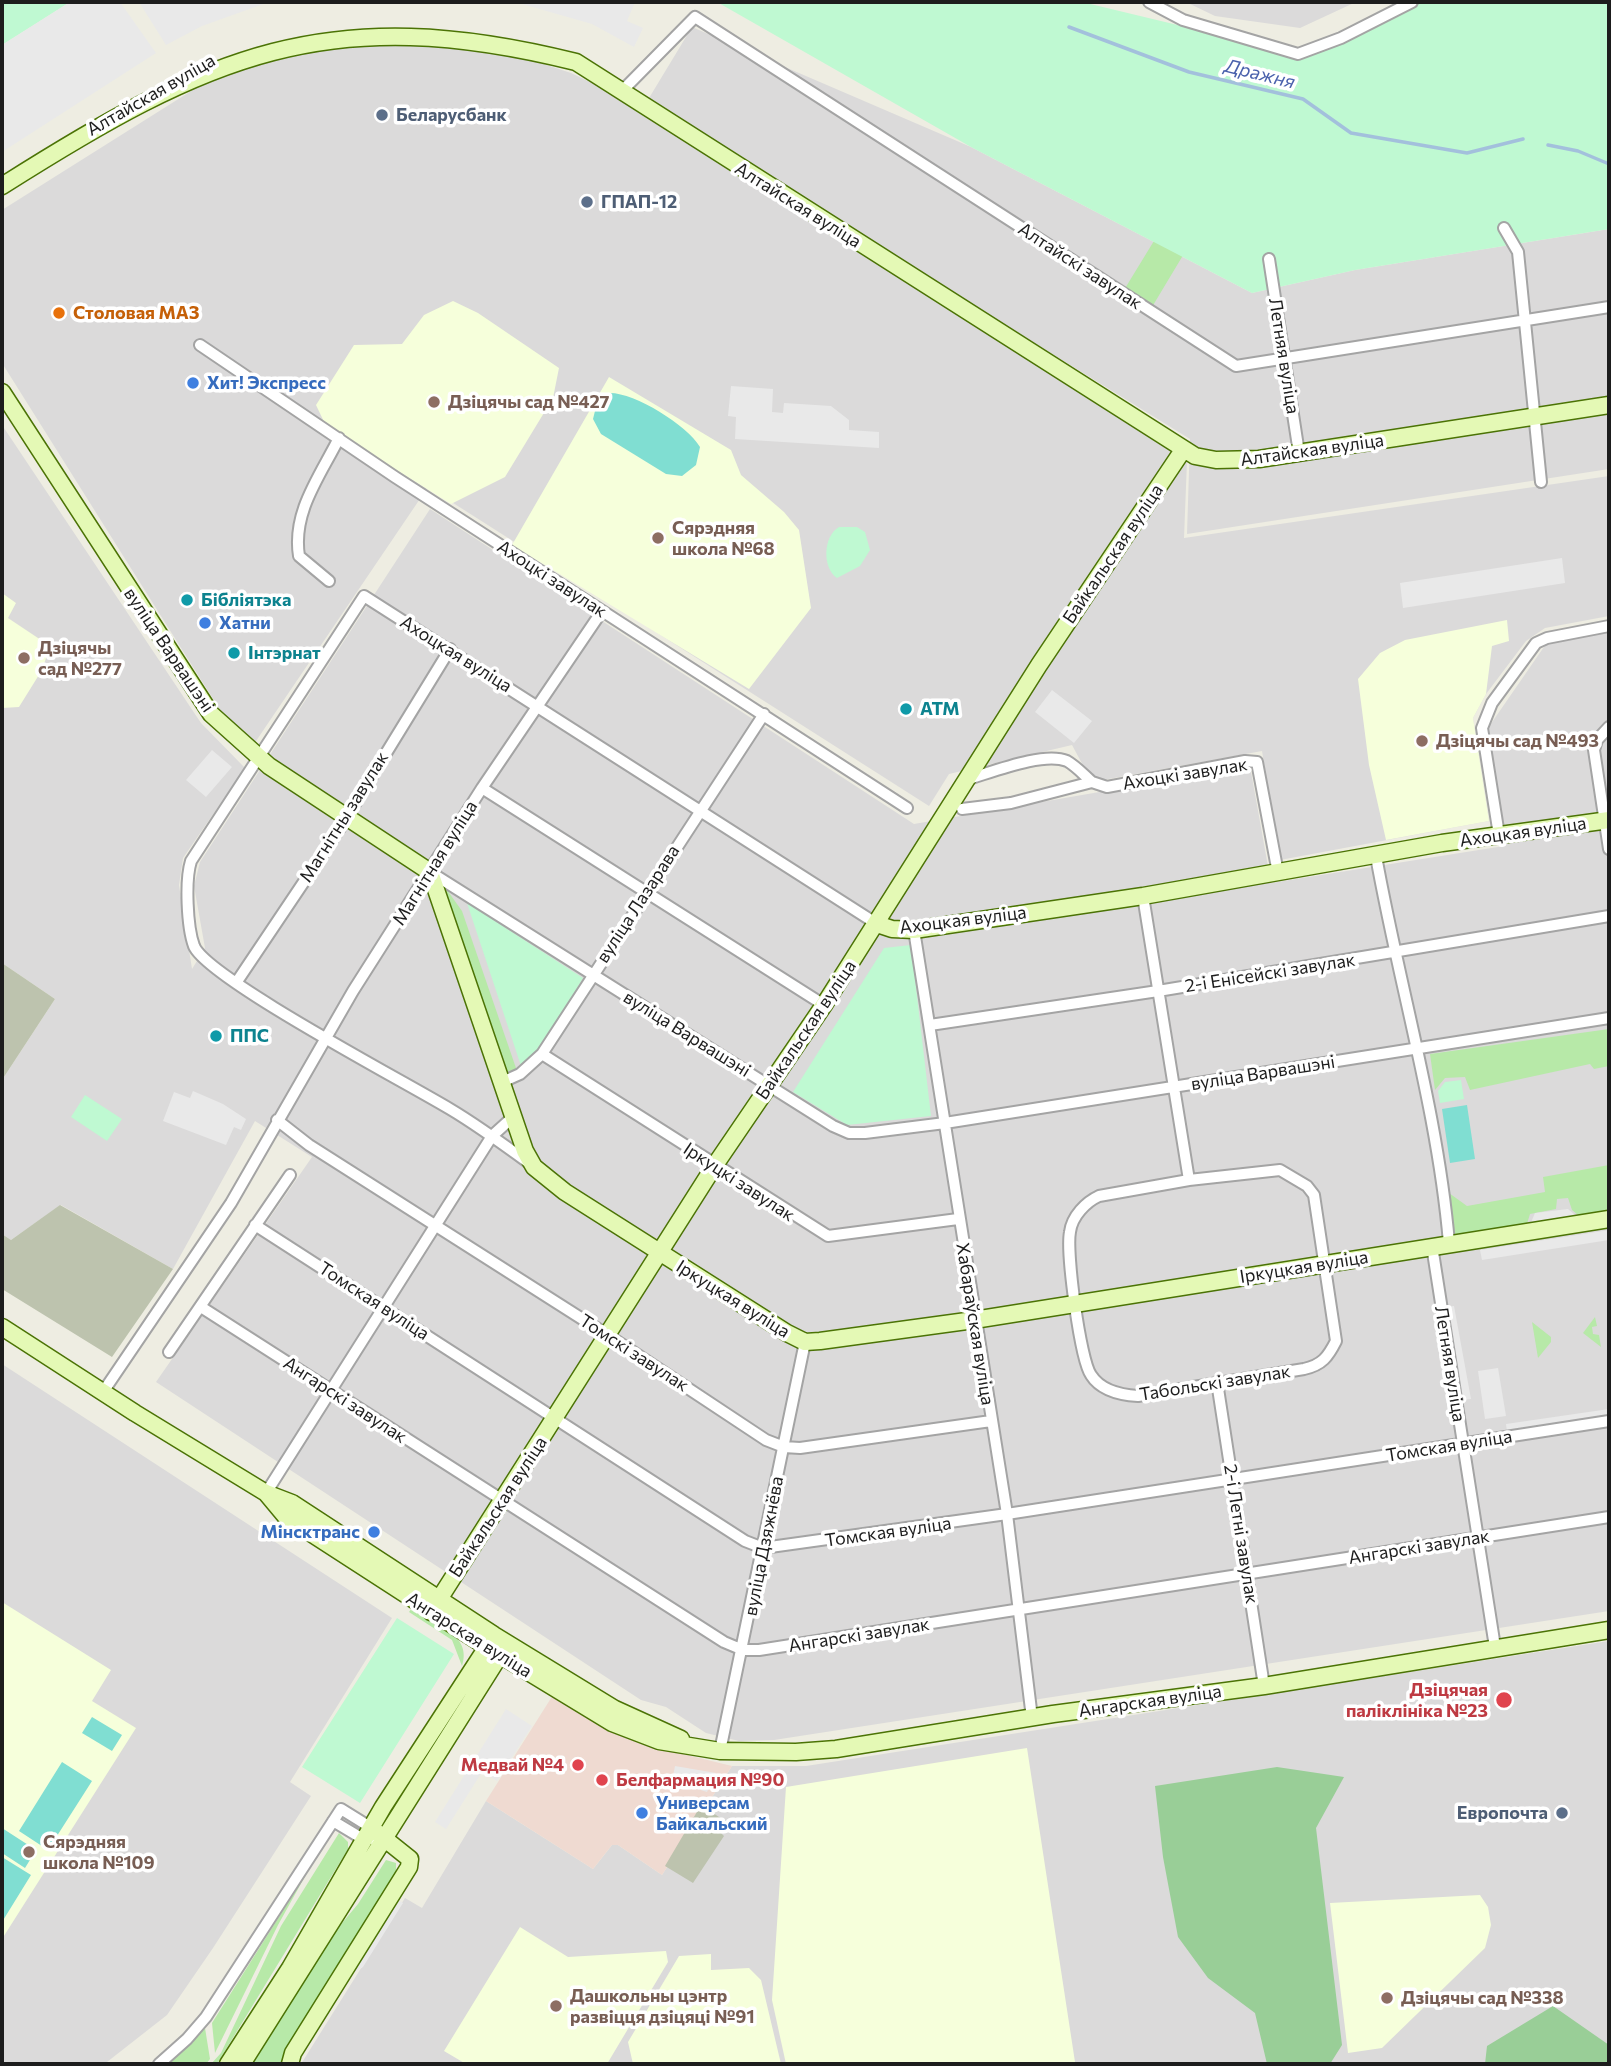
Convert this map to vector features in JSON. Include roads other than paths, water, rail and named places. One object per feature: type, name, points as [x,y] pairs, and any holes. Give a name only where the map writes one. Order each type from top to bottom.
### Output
[{"type":"main road","name":"Алтайская вуліца","points":[[472,25],[525,40],[576,62],[1195,456],[1231,461],[1299,453],[1609,405]]},
{"type":"main road","name":"Алтайская вуліца","points":[[2,186],[153,89],[237,46]]},
{"type":"main road","name":"вуліца Варвашэні","points":[[2,392],[193,690],[223,727],[259,758],[430,872]]},
{"type":"main road","name":"Байкальская вуліца","points":[[435,1606],[609,1336],[715,1165],[824,1005],[965,779],[1183,450]]},
{"type":"main road","name":"Ахоцкая вуліца","points":[[877,924],[892,929],[914,930],[1143,895],[1499,835],[1607,820]]},
{"type":"main road","points":[[430,872],[513,1117],[534,1167]]},
{"type":"main road","name":"Іркуцкая вуліца","points":[[534,1167],[565,1192],[805,1342],[974,1320],[1609,1219]]},
{"type":"main road","name":"Ангарская вуліца","points":[[2,1327],[267,1493],[286,1517],[435,1606],[612,1723],[659,1741],[720,1751],[796,1752],[836,1749],[1032,1718],[1264,1686],[1609,1630]]},
{"type":"main road","points":[[237,2063],[372,1835],[497,1648]]},
{"type":"main road","points":[[290,2064],[293,2053],[345,1966],[409,1867],[410,1859],[372,1835]]},
{"type":"street","points":[[1149,2],[1183,20],[1298,54],[1341,38],[1412,2]]},
{"type":"street","name":"Алтайскі завулак","points":[[621,92],[695,18],[1236,366],[1609,307]]},
{"type":"street","points":[[1504,228],[1518,252],[1532,416],[1541,482]]},
{"type":"street","name":"Летняя вуліца","points":[[1269,259],[1299,453]]},
{"type":"street","name":"Ахоцкі завулак","points":[[200,345],[339,439],[907,808]]},
{"type":"street","points":[[329,581],[299,556],[297,544],[301,512],[339,439]]},
{"type":"street","name":"Ахоцкая вуліца","points":[[259,758],[364,596],[877,924]]},
{"type":"street","name":"Магнітная вуліца","points":[[103,1392],[231,1203],[326,1037],[482,788],[602,611]]},
{"type":"street","points":[[1499,835],[1482,728],[1492,703],[1536,643],[1547,638],[1609,626]]},
{"type":"street","name":"Магнітны завулак","points":[[236,983],[347,816],[450,649]]},
{"type":"street","name":"вуліца Лазарава","points":[[502,1082],[520,1074],[542,1054],[591,975],[764,714]]},
{"type":"street","points":[[1609,727],[1597,740],[1594,750],[1607,820],[1609,849]]},
{"type":"street","name":"Іркуцкая вуліца","points":[[259,758],[188,870],[194,946],[203,958],[236,983],[492,1136],[534,1167]]},
{"type":"street","points":[[965,779],[1026,762],[1055,759],[1066,761],[1092,782]]},
{"type":"street","name":"Ахоцкі завулак","points":[[962,809],[1011,803],[1092,782],[1107,787],[1245,761],[1257,762],[1278,873]]},
{"type":"street","points":[[482,788],[645,894],[824,1005]]},
{"type":"street","name":"Летняя вуліца","points":[[1376,856],[1393,953],[1416,1049],[1464,1443],[1496,1647]]},
{"type":"street","name":"вуліца Варвашэні","points":[[430,872],[769,1086],[849,1133],[945,1124],[1609,1018]]},
{"type":"street","points":[[1143,895],[1189,1180]]},
{"type":"street","name":"2-і Енісейскі завулак","points":[[930,1025],[1158,991],[1609,916]]},
{"type":"street","name":"Хабараўская вуліца","points":[[914,930],[1007,1514],[1032,1718]]},
{"type":"street","name":"Іркуцкі завулак","points":[[542,1054],[828,1236],[958,1219]]},
{"type":"street","points":[[267,1493],[492,1136],[513,1117]]},
{"type":"street","name":"Томскі завулак","points":[[277,1120],[309,1145],[609,1336],[766,1440],[784,1447]]},
{"type":"street","name":"Табольскі завулак","points":[[1280,1170],[1292,1175],[1314,1195],[1324,1264],[1336,1341],[1329,1355],[1319,1365],[1138,1396],[1122,1395],[1107,1389],[1091,1377],[1087,1368],[1076,1302],[1069,1230],[1086,1202],[1100,1196],[1189,1180],[1280,1170]]},
{"type":"street","points":[[169,1352],[290,1175]]},
{"type":"street","name":"Томская вуліца","points":[[255,1224],[745,1541],[763,1548],[1007,1514],[1609,1421]]},
{"type":"street","name":"Ангарскі завулак","points":[[201,1307],[502,1502],[724,1642],[743,1650],[759,1650],[1020,1611],[1609,1517]]},
{"type":"street","name":"вуліца Дзяжнёва","points":[[720,1751],[805,1342]]},
{"type":"street","name":"2-і Летні завулак","points":[[1217,1382],[1249,1575],[1264,1686]]},
{"type":"street","points":[[784,1447],[991,1420]]},
{"type":"street","points":[[159,2064],[206,2017],[341,1809],[372,1835]]},
{"type":"street","points":[[333,1821],[372,1835]]},
{"type":"waterway","name":"Дражня","points":[[1069,27],[1189,72],[1303,99],[1351,133],[1467,153],[1523,139]]},
{"type":"waterway","name":"Дражня","points":[[1548,145],[1578,151],[1609,164]]},
{"type":"place","name":"Беларусбанк","points":[[382,115]]},
{"type":"place","name":"ГПАП-12","points":[[587,202]]},
{"type":"place","name":"Столовая МАЗ","points":[[59,313]]},
{"type":"place","name":"Хит! Экспресс","points":[[193,383]]},
{"type":"place","name":"Дзіцячы сад №427","points":[[434,402]]},
{"type":"place","name":"Сярэдняя школа №68","points":[[658,538]]},
{"type":"place","name":"Бібліятэка","points":[[187,600]]},
{"type":"place","name":"Хатни","points":[[205,623]]},
{"type":"place","name":"Інтэрнат","points":[[234,653]]},
{"type":"place","name":"Дзіцячы сад №277","points":[[24,658]]},
{"type":"place","name":"АТМ","points":[[906,709]]},
{"type":"place","name":"Дзіцячы сад №493","points":[[1422,741]]},
{"type":"place","name":"ППС","points":[[216,1036]]},
{"type":"place","name":"Мінсктранс","points":[[374,1532]]},
{"type":"place","name":"Дзіцячая паліклініка №23","points":[[1504,1700]]},
{"type":"place","name":"Медвай №4","points":[[578,1765]]},
{"type":"place","name":"Белфармация №90","points":[[602,1780]]},
{"type":"place","name":"Универсам Байкальский","points":[[642,1813]]},
{"type":"place","name":"Европочта","points":[[1562,1813]]},
{"type":"place","name":"Сярэдняя школа №109","points":[[29,1852]]},
{"type":"place","name":"Дзіцячы сад №338","points":[[1387,1998]]},
{"type":"place","name":"Дашкольны цэнтр развіцця дзіцяці №91","points":[[556,2006]]}]
